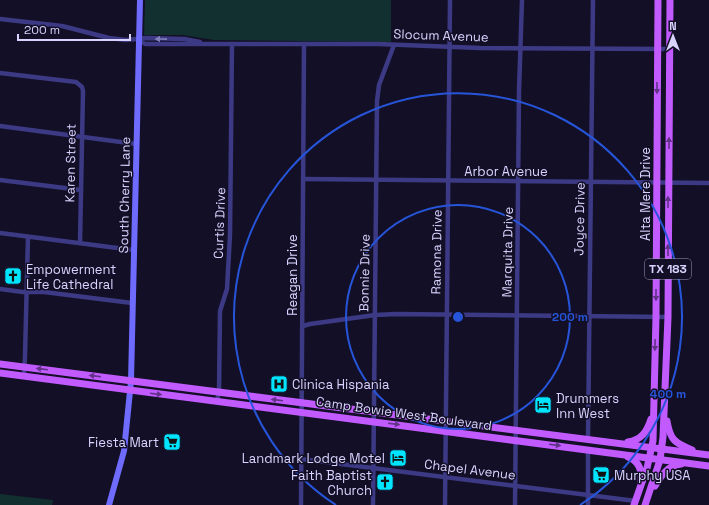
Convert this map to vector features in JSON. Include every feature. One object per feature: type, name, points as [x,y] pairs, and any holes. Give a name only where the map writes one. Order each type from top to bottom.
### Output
[{"type":"main road","name":"Alta Mere Drive","points":[[635,503],[650,458],[654,407],[658,0]]},
{"type":"main road","name":"Alta Mere Drive","points":[[645,505],[660,460],[662,449],[668,317],[670,0]]},
{"type":"main road","name":"Camp Bowie West Boulevard","points":[[0,364],[709,455]]},
{"type":"main road","name":"Camp Bowie West Boulevard","points":[[0,373],[709,466]]},
{"type":"main road","points":[[610,442],[627,442],[640,438],[648,427],[654,407]]},
{"type":"main road","points":[[664,407],[671,437],[679,444],[694,450],[697,453]]},
{"type":"main road","points":[[591,450],[634,460],[640,466],[642,472],[641,487]]},
{"type":"main road","points":[[648,496],[670,467],[675,464],[690,463]]},
{"type":"street","name":"South Cherry Lane","points":[[109,505],[124,451],[131,381],[140,0]]},
{"type":"street","name":"Ramona Drive","points":[[445,505],[450,0]]},
{"type":"street","name":"Marquita Drive","points":[[515,505],[519,91],[522,0]]},
{"type":"street","name":"Joyce Drive","points":[[588,439],[593,0]]},
{"type":"street","name":"Slocum Avenue","points":[[0,19],[62,26],[109,38],[139,40],[145,44],[304,44],[670,49]]},
{"type":"street","name":"Curtis Drive","points":[[217,401],[220,311],[227,289],[230,235],[232,44]]},
{"type":"street","name":"Reagan Drive","points":[[301,505],[304,44]]},
{"type":"street","name":"Bonnie Drive","points":[[372,505],[377,101],[379,85],[394,45]]},
{"type":"street","name":"Karen Street","points":[[0,73],[76,82],[83,91],[80,243]]},
{"type":"street","points":[[0,126],[136,144]]},
{"type":"street","name":"Arbor Avenue","points":[[303,179],[448,182],[709,183]]},
{"type":"street","points":[[0,180],[81,190]]},
{"type":"street","points":[[0,233],[134,250]]},
{"type":"street","points":[[24,376],[28,237]]},
{"type":"street","points":[[0,289],[44,292],[132,303]]},
{"type":"street","points":[[303,326],[375,315],[446,314],[668,317]]},
{"type":"street","points":[[588,505],[591,450]]},
{"type":"street","name":"Chapel Avenue","points":[[301,459],[588,495],[635,503]]},
{"type":"green space","points":[[145,0],[391,0],[391,42],[214,40],[182,35],[144,35]]},
{"type":"green space","points":[[0,494],[53,500],[52,505],[0,505]]},
{"type":"place","name":"Empowerment Life Cathedral","points":[[13,276]]},
{"type":"place","name":"Clinica Hispania","points":[[279,384]]},
{"type":"place","name":"Drummers Inn West","points":[[543,405]]},
{"type":"place","name":"Fiesta Mart","points":[[172,442]]},
{"type":"place","name":"Landmark Lodge Motel","points":[[398,458]]},
{"type":"place","name":"Murphy USA","points":[[601,475]]},
{"type":"place","name":"Faith Baptist Church","points":[[385,482]]}]
